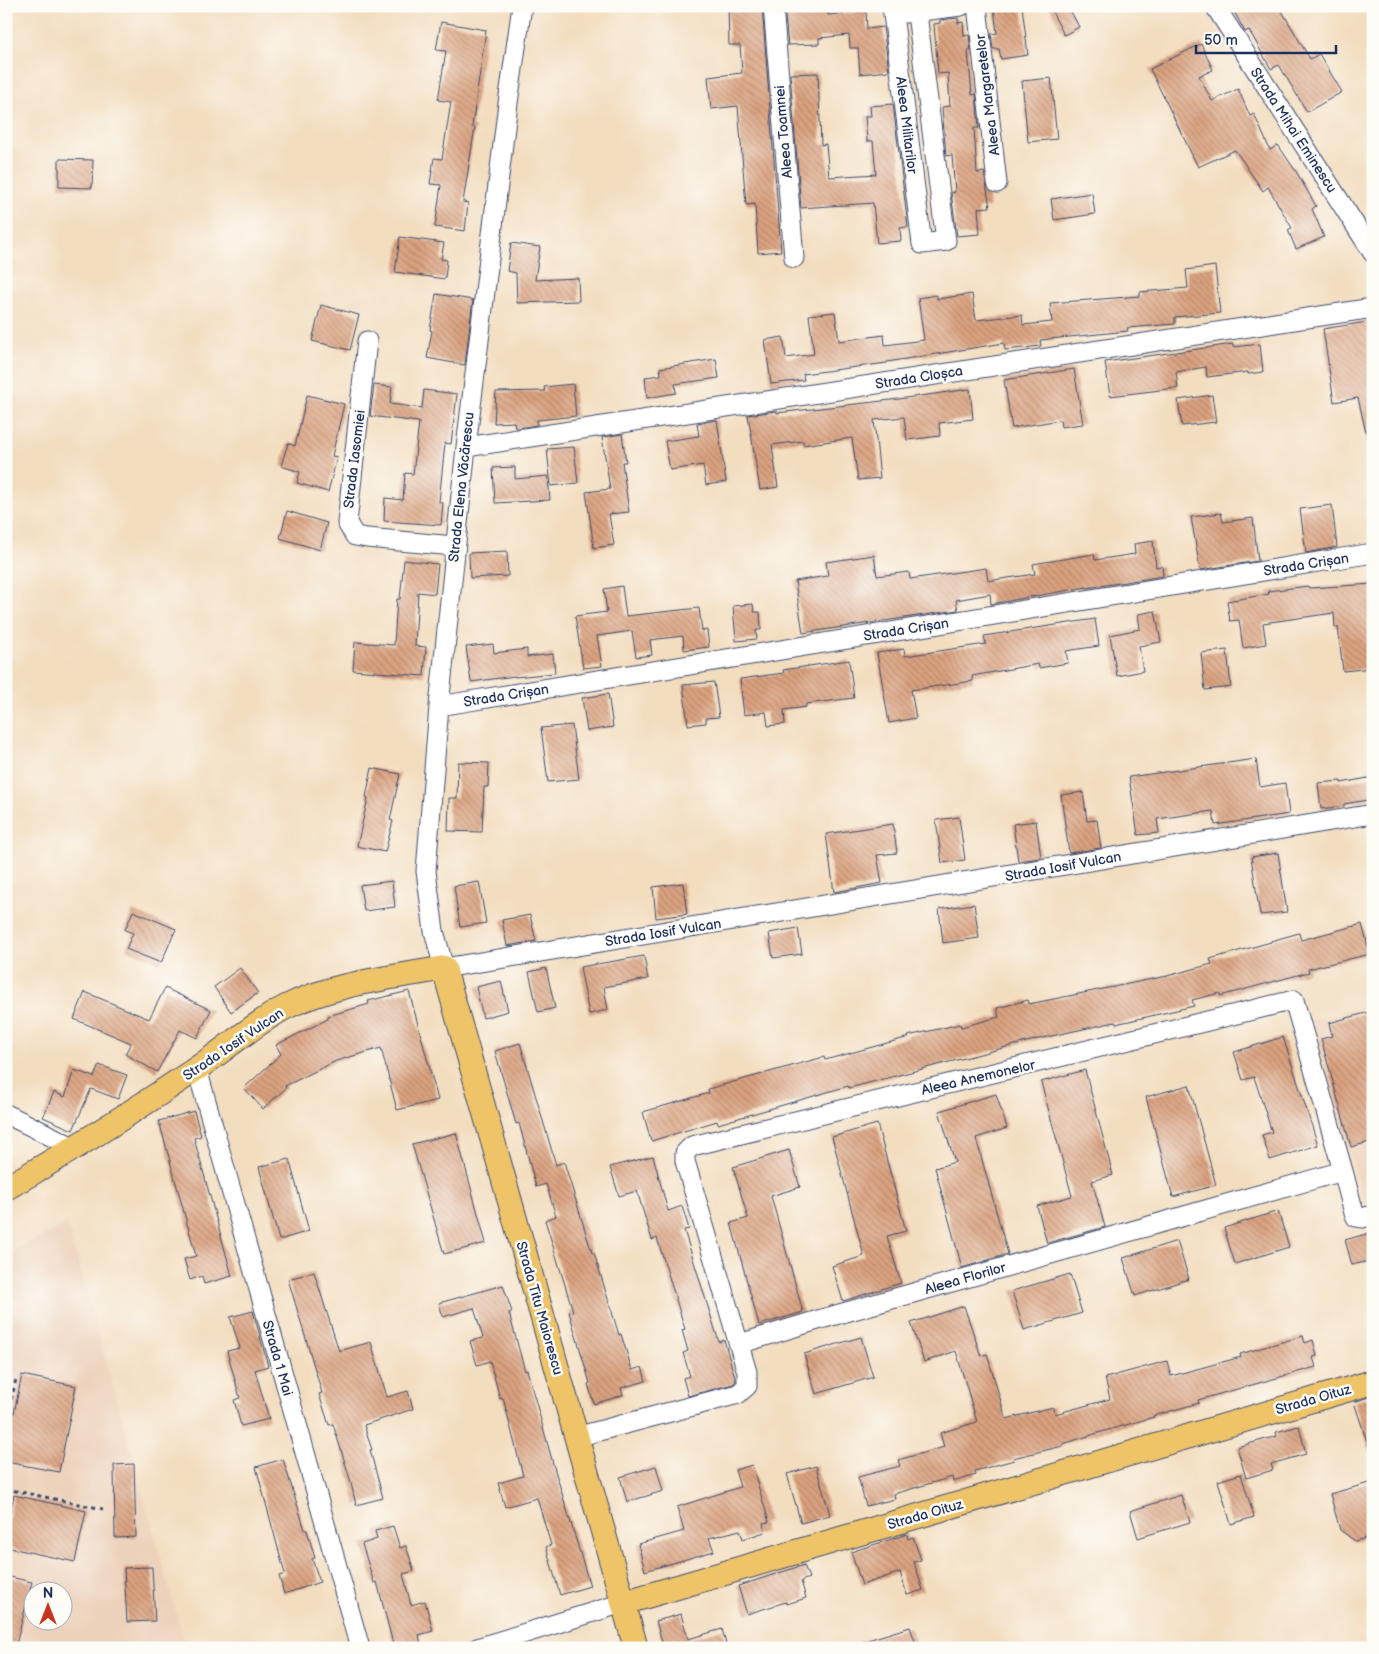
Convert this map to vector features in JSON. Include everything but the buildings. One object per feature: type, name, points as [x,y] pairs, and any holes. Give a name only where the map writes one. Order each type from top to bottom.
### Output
[{"type":"main road","name":"Strada Iosif Vulcan","points":[[6,1188],[75,1148],[197,1069],[260,1022],[287,1007],[315,995],[346,987],[444,968]]},
{"type":"main road","name":"Strada Titu Maiorescu","points":[[444,968],[636,1648]]},
{"type":"main road","name":"Strada Oituz","points":[[623,1603],[1373,1382]]},
{"type":"street","name":"Strada Elena Văcărescu","points":[[444,968],[434,930],[426,871],[439,706],[454,546],[508,103],[522,6]]},
{"type":"street","name":"Aleea Toamnei","points":[[773,6],[794,258]]},
{"type":"street","points":[[893,10],[962,6]]},
{"type":"street","name":"Aleea Margaretelor","points":[[977,6],[997,183]]},
{"type":"street","name":"Strada Mihai Eminescu","points":[[1215,6],[1373,253]]},
{"type":"street","name":"Aleea Militarilor","points":[[893,10],[922,244],[946,242],[916,9]]},
{"type":"street","name":"Strada Cloșca","points":[[466,446],[1373,308]]},
{"type":"street","name":"Strada Iasomiei","points":[[367,341],[347,524],[355,536],[454,546]]},
{"type":"street","name":"Strada Crișan","points":[[439,706],[1373,553]]},
{"type":"street","name":"Strada Iosif Vulcan","points":[[444,968],[1373,814]]},
{"type":"street","name":"Aleea Anemonelor","points":[[738,1344],[684,1161],[685,1153],[692,1146],[1294,1000],[1343,1171]]},
{"type":"street","name":"Strada 1 Mai","points":[[197,1069],[360,1648]]},
{"type":"street","points":[[6,1114],[75,1148]]},
{"type":"street","points":[[1343,1171],[1356,1217],[1362,1218],[1373,1215]]},
{"type":"street","name":"Aleea Florilor","points":[[738,1344],[1343,1171]]},
{"type":"street","points":[[576,1437],[738,1394],[747,1386],[747,1372],[738,1344]]},
{"type":"street","name":"Strada Oituz","points":[[477,1648],[623,1603]]},
{"type":"path","points":[[6,1423],[16,1379]]},
{"type":"path","points":[[6,1489],[104,1509]]},
{"type":"shaded area","points":[[1373,1004],[1373,1216],[1368,1217],[1312,1021]]},
{"type":"shaded area","points":[[67,1223],[186,1648],[6,1648],[6,1255]]}]
